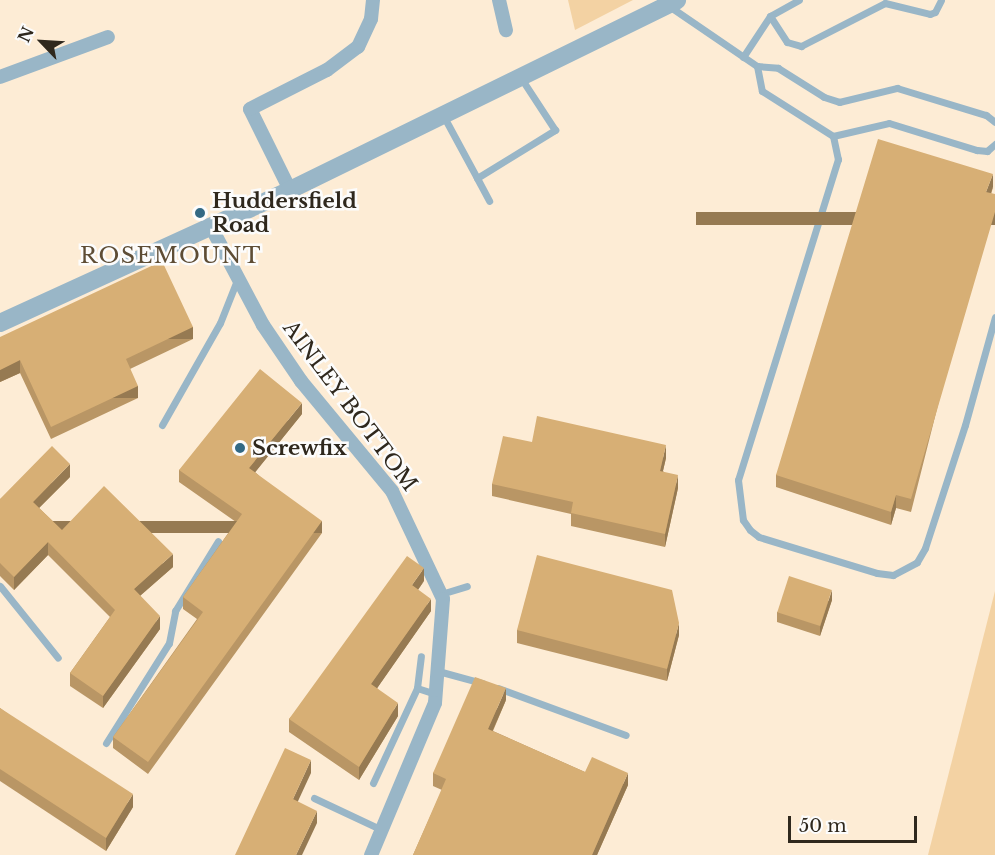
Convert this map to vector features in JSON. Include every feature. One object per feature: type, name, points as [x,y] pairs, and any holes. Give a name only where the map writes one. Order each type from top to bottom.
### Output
[{"type":"street","points":[[290,190],[250,109],[327,70],[358,47],[371,19],[373,0]]},
{"type":"street","points":[[499,0],[506,30]]},
{"type":"street","points":[[0,323],[290,190],[672,2]]},
{"type":"street","points":[[0,77],[108,37]]},
{"type":"street","name":"AINLEY BOTTOM","points":[[210,225],[237,280],[301,381],[392,491],[441,594],[436,694],[371,855]]},
{"type":"lane","points":[[743,57],[770,16],[799,0]]},
{"type":"lane","points":[[770,16],[787,42],[801,46],[885,3],[930,14],[935,12],[941,0]]},
{"type":"lane","points":[[672,2],[757,66],[778,68],[824,97],[839,102],[897,88],[986,115],[995,122]]},
{"type":"lane","points":[[757,66],[762,91],[833,136],[838,159],[738,480],[743,520],[750,530],[759,537],[877,573],[893,575],[917,562],[965,425],[995,317]]},
{"type":"lane","points":[[477,178],[517,157],[555,130],[520,76]]},
{"type":"lane","points":[[442,114],[489,201]]},
{"type":"lane","points":[[833,136],[889,123],[977,150],[987,151],[995,144]]},
{"type":"lane","points":[[162,425],[220,322],[237,280]]},
{"type":"lane","points":[[106,742],[169,643],[175,610],[218,541]]},
{"type":"lane","points":[[0,585],[58,658]]},
{"type":"lane","points":[[441,594],[467,586]]},
{"type":"lane","points":[[374,783],[417,688],[422,656]]},
{"type":"lane","points":[[438,670],[626,735]]},
{"type":"lane","points":[[417,688],[436,694]]},
{"type":"lane","points":[[314,798],[382,830]]},
{"type":"shaded area","points":[[568,0],[633,0],[575,30]]},
{"type":"shaded area","points":[[995,591],[995,855],[928,855]]},
{"type":"building","points":[[878,139],[993,174],[986,192],[995,194],[995,212],[911,499],[896,495],[891,512],[776,475]]},
{"type":"building","points":[[162,261],[193,327],[126,359],[138,386],[51,427],[20,360],[0,370],[0,337]]},
{"type":"building","points":[[260,369],[302,403],[249,468],[322,521],[148,762],[113,737],[203,612],[183,597],[242,514],[179,470]]},
{"type":"building","points":[[537,416],[666,445],[660,471],[678,475],[665,534],[571,513],[573,502],[492,484],[503,436],[532,442]]},
{"type":"building","points":[[52,446],[70,464],[33,502],[62,530],[104,486],[173,554],[134,589],[160,616],[103,696],[70,673],[115,610],[48,542],[14,577],[0,563],[0,499]]},
{"type":"building","points":[[537,555],[672,590],[679,623],[667,669],[517,630]]},
{"type":"building","points":[[407,556],[424,568],[412,585],[431,599],[371,684],[398,703],[359,767],[289,719]]},
{"type":"building","points":[[789,576],[832,590],[820,626],[777,612]]},
{"type":"building","points":[[475,677],[506,688],[488,729],[585,772],[592,757],[628,773],[592,855],[413,855],[446,779],[433,773]]},
{"type":"building","points":[[0,708],[133,794],[106,838],[0,769]]},
{"type":"building","points":[[285,748],[311,760],[293,799],[317,811],[296,855],[235,855]]},
{"type":"place","name":"Huddersfield Road","points":[[200,213]]},
{"type":"place","name":"Screwfix","points":[[240,448]]},
{"type":"district","name":"ROSEMOUNT","points":[[171,256]]}]
